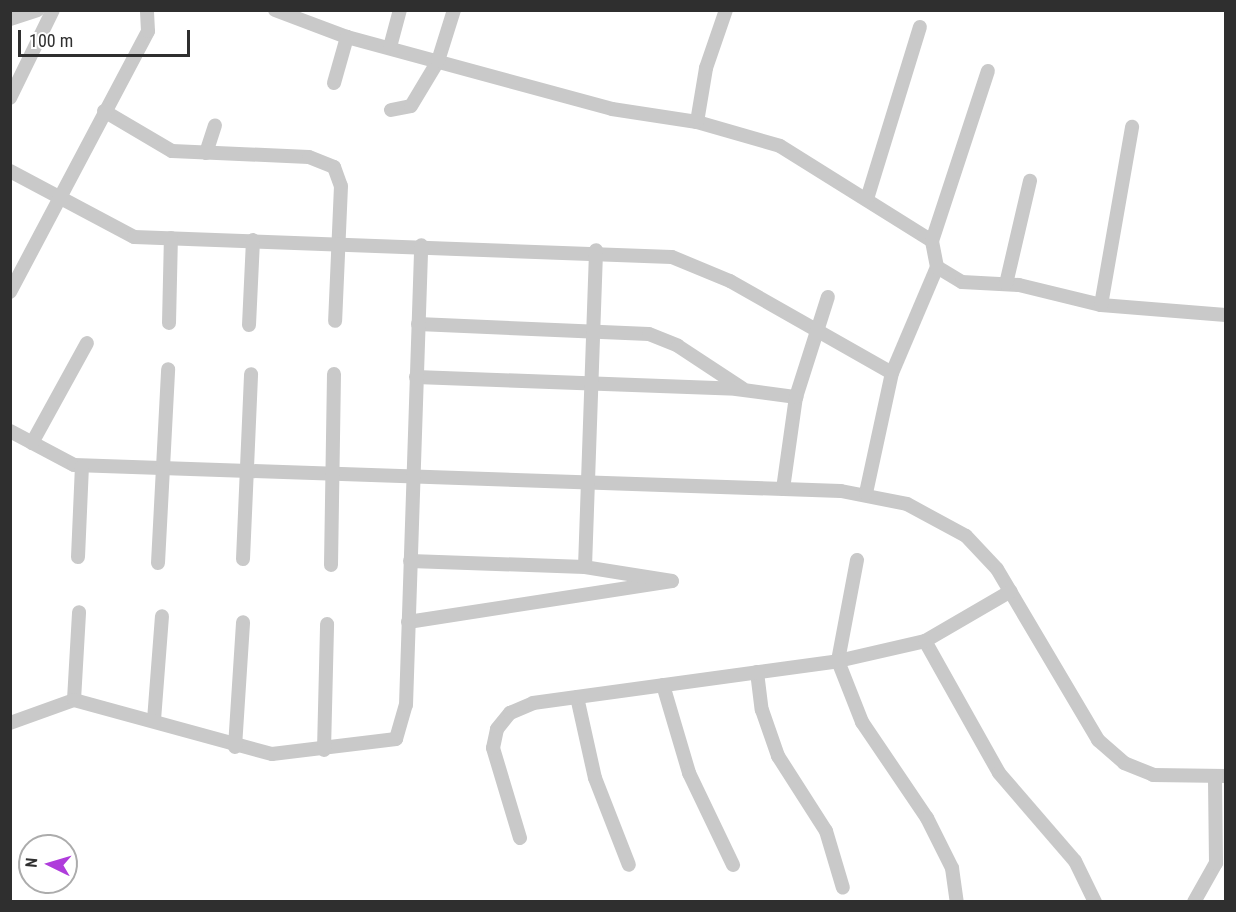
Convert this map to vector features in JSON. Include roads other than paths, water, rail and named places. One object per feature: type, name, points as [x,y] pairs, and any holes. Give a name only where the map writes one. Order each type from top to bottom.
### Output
[{"type":"street","points":[[10,98],[53,10]]},
{"type":"street","points":[[10,292],[17,264],[59,199],[148,31],[147,10]]},
{"type":"street","points":[[275,10],[308,16],[347,37],[612,110],[698,123],[780,146],[932,241]]},
{"type":"street","points":[[390,47],[400,10]]},
{"type":"street","points":[[391,110],[411,106],[438,61],[454,10]]},
{"type":"street","points":[[698,123],[706,68],[726,10]]},
{"type":"street","points":[[10,19],[30,12]]},
{"type":"street","points":[[867,200],[920,27]]},
{"type":"street","points":[[334,83],[347,37]]},
{"type":"street","points":[[866,493],[892,373],[937,267],[932,241],[988,71]]},
{"type":"street","points":[[104,111],[172,151],[309,157],[334,167],[340,186],[335,321]]},
{"type":"street","points":[[206,153],[215,125]]},
{"type":"street","points":[[1101,306],[1132,127]]},
{"type":"street","points":[[10,171],[134,237],[596,250],[672,257],[730,281],[892,373]]},
{"type":"street","points":[[1006,285],[1030,181]]},
{"type":"street","points":[[169,323],[171,238]]},
{"type":"street","points":[[249,325],[253,240]]},
{"type":"street","points":[[10,723],[74,700],[154,720],[236,747],[272,754],[324,750],[396,739],[404,726],[420,245]]},
{"type":"street","points":[[585,567],[596,250]]},
{"type":"street","points":[[937,267],[962,282],[1006,285],[1101,306],[1226,315]]},
{"type":"street","points":[[783,489],[796,397],[828,297]]},
{"type":"street","points":[[418,324],[593,331],[665,339],[744,390]]},
{"type":"street","points":[[32,443],[87,343]]},
{"type":"street","points":[[158,563],[168,369]]},
{"type":"street","points":[[243,560],[251,374]]},
{"type":"street","points":[[331,565],[334,374]]},
{"type":"street","points":[[416,377],[744,390],[796,397]]},
{"type":"street","points":[[10,431],[82,465],[783,489],[866,493],[907,504],[966,536],[1011,591],[1098,740],[1124,763],[1154,776],[1220,776],[1216,863],[1194,902]]},
{"type":"street","points":[[78,557],[82,465]]},
{"type":"street","points":[[857,560],[838,661],[862,722],[927,818],[952,868],[957,902]]},
{"type":"street","points":[[408,622],[672,580],[585,567],[410,561]]},
{"type":"street","points":[[520,838],[493,748],[496,729],[510,713],[533,703],[838,661],[925,641],[1011,591]]},
{"type":"street","points":[[74,700],[79,612]]},
{"type":"street","points":[[154,720],[162,616]]},
{"type":"street","points":[[236,747],[243,622]]},
{"type":"street","points":[[324,750],[327,624]]},
{"type":"street","points":[[925,641],[999,773],[1075,861],[1095,902]]},
{"type":"street","points":[[757,672],[778,756],[826,831],[843,888]]},
{"type":"street","points":[[663,685],[689,773],[733,865]]},
{"type":"street","points":[[577,697],[595,778],[629,865]]}]
